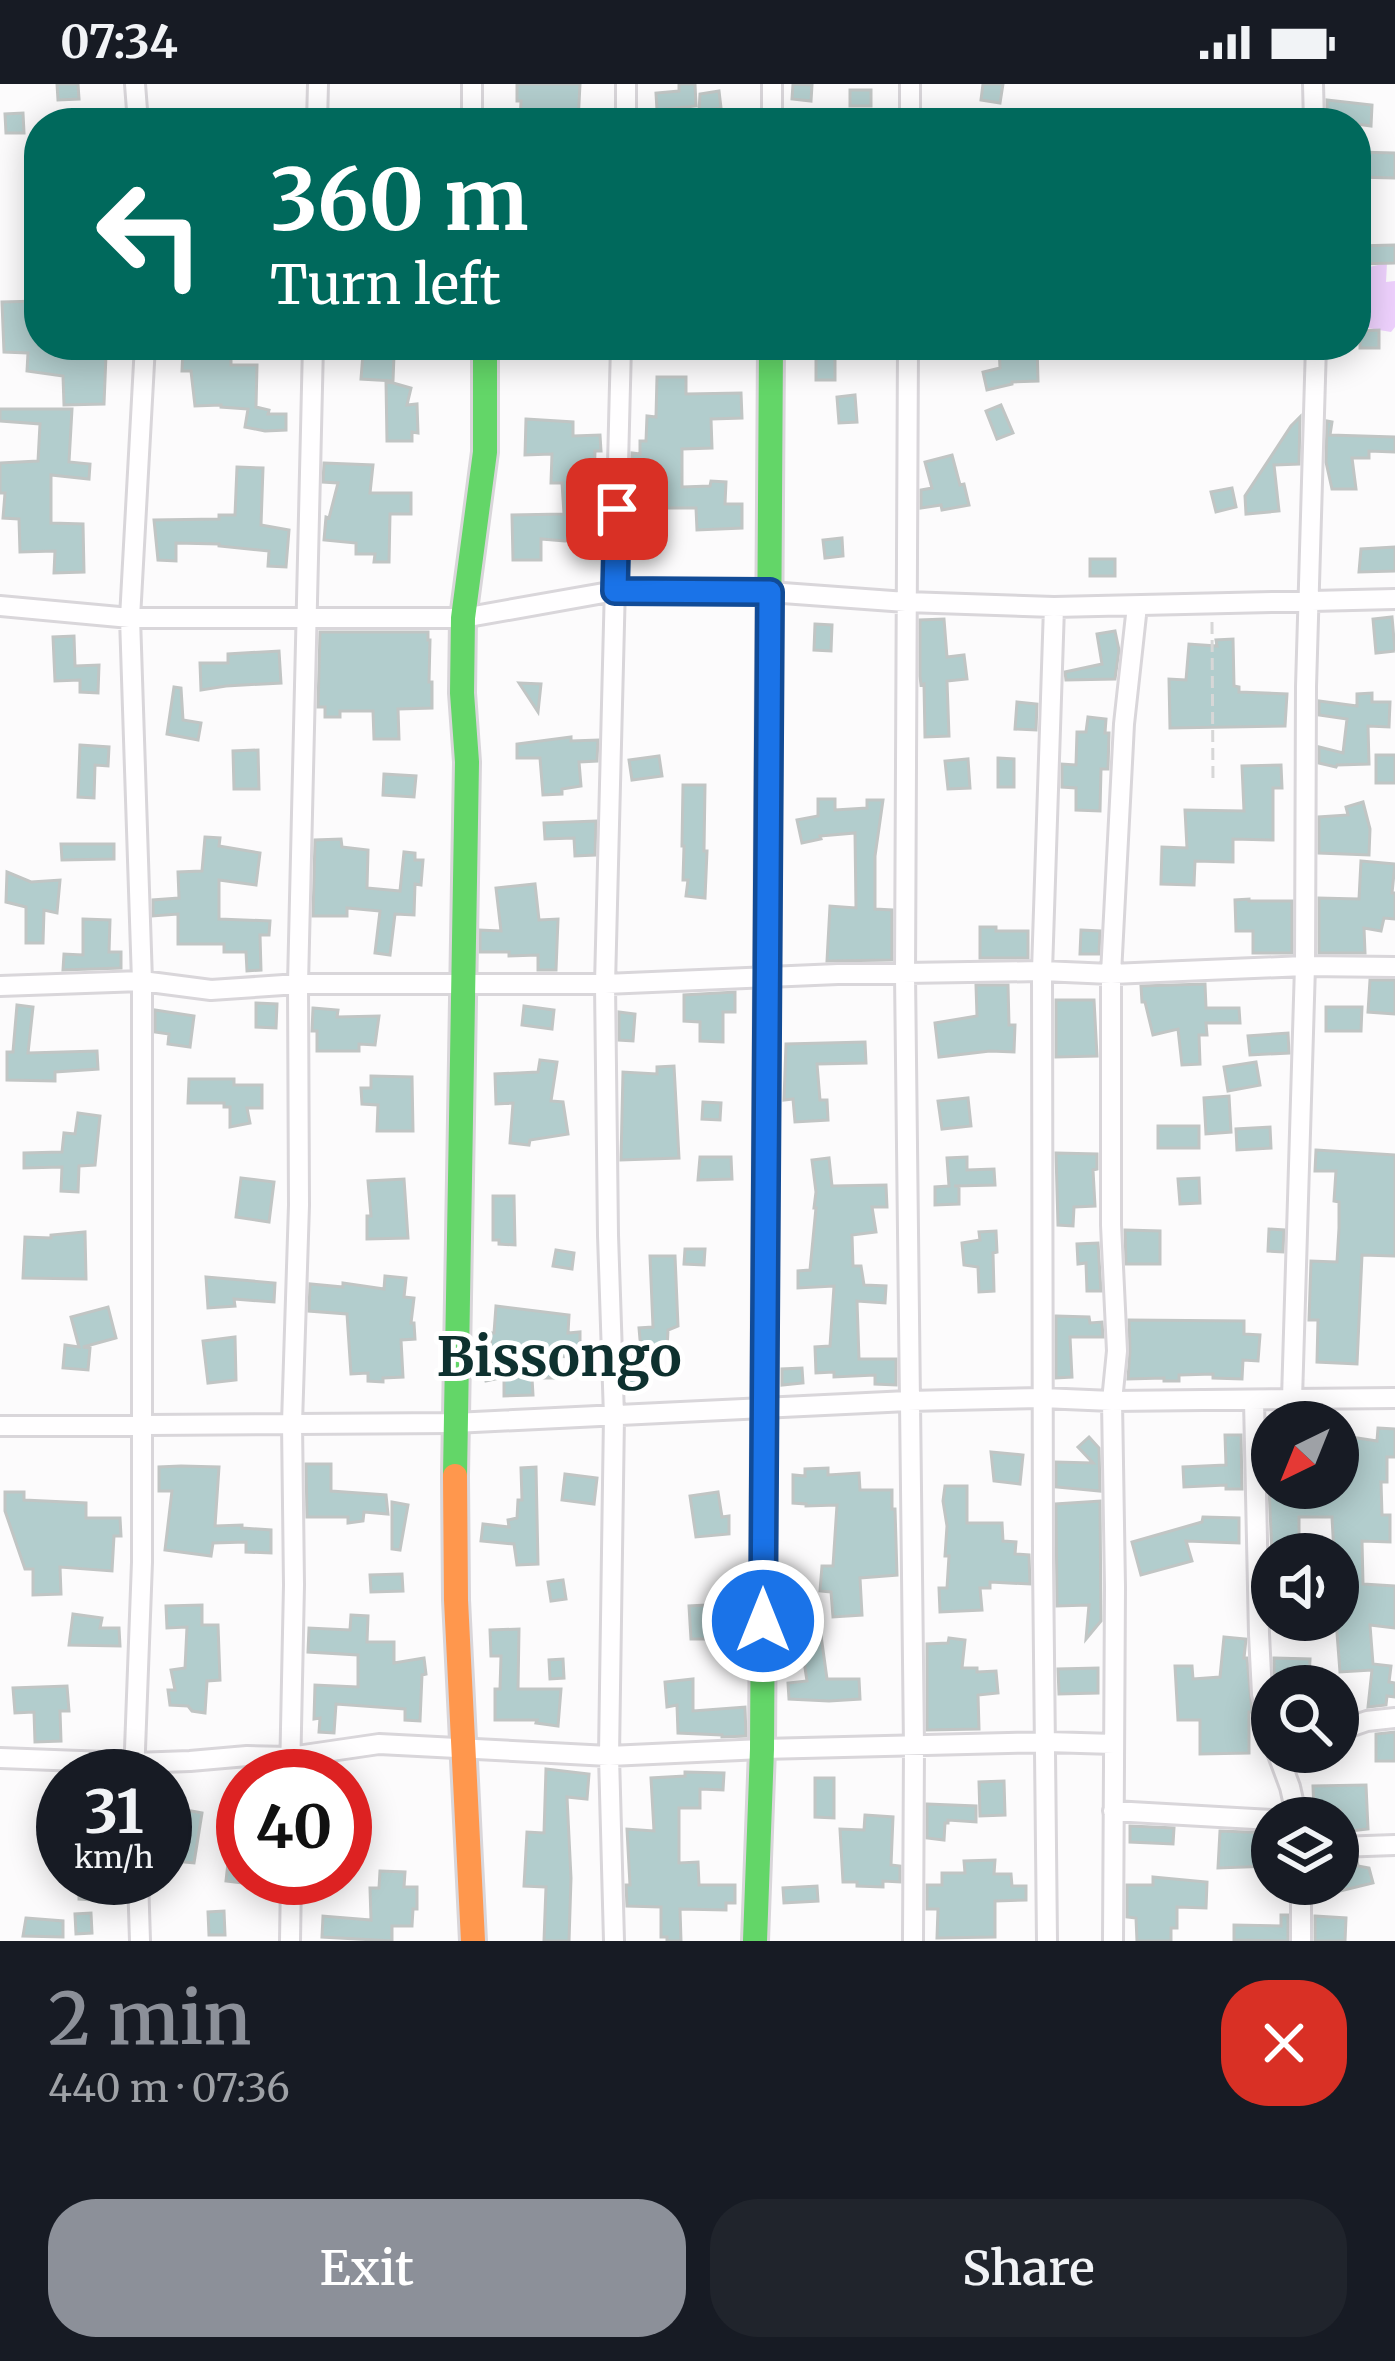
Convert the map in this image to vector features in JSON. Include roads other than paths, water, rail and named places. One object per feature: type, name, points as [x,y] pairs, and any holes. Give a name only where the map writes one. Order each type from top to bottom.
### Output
[{"type":"street","points":[[135,1749],[142,1562],[142,981],[130,618],[144,360]]},
{"type":"street","points":[[290,1749],[298,984],[313,360]]},
{"type":"street","points":[[473,1941],[456,1600],[454,1423],[467,762],[464,618],[484,452],[484,360]]},
{"type":"street","points":[[614,1941],[609,1756],[614,1416],[604,984],[621,360]]},
{"type":"street","points":[[755,1941],[762,1749],[771,360]]},
{"type":"street","points":[[908,360],[905,974],[913,1941]]},
{"type":"street","points":[[1292,1399],[1316,360]]},
{"type":"street","points":[[0,606],[130,618],[464,618],[615,591],[770,592],[1054,608],[1395,599]]},
{"type":"street","points":[[1113,1941],[1112,1401],[1117,1351],[1111,1225],[1111,974],[1124,724],[1137,606]]},
{"type":"street","points":[[1047,1941],[1042,971],[1054,608]]},
{"type":"street","points":[[0,986],[142,981],[212,990],[298,984],[461,986],[1042,971],[1111,974],[1305,965],[1395,968]]},
{"type":"street","points":[[0,1426],[454,1423],[1042,1398],[1395,1398]]},
{"type":"street","points":[[1254,1400],[1261,1665]]},
{"type":"street","points":[[1359,1724],[1395,1718]]},
{"type":"street","points":[[359,1749],[379,1744],[609,1756],[1114,1744]]},
{"type":"street","points":[[0,1758],[36,1761]]},
{"type":"street","points":[[1113,1811],[1251,1819]]},
{"type":"street","points":[[1359,1846],[1395,1845]]},
{"type":"street","points":[[139,1905],[140,1941]]},
{"type":"street","points":[[290,1905],[290,1941]]},
{"type":"street","points":[[1300,1905],[1301,1941]]},
{"type":"district","name":"Bissongo","points":[[559,1357]]}]
